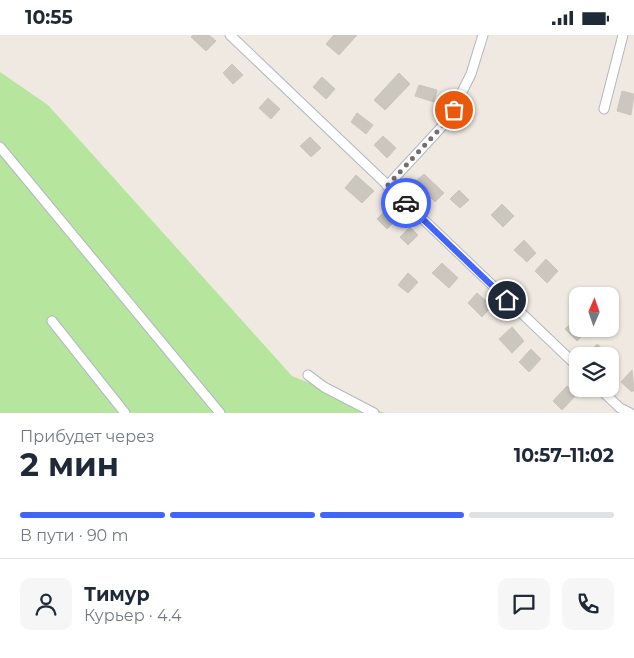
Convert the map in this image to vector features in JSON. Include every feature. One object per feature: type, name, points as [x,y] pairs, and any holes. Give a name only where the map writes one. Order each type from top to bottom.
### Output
[{"type":"street","points":[[230,35],[569,358]]},
{"type":"street","points":[[387,186],[448,120],[471,74],[483,35]]},
{"type":"street","points":[[604,109],[623,35]]},
{"type":"street","points":[[0,147],[220,413]]},
{"type":"street","points":[[52,321],[125,413]]},
{"type":"street","points":[[308,375],[324,387],[374,413]]},
{"type":"street","points":[[608,397],[620,408],[630,413]]},
{"type":"green space","points":[[0,72],[48,105],[292,376],[385,413],[0,413]]},
{"type":"building","points":[[193,35],[209,35],[216,41],[206,51],[191,37]]},
{"type":"building","points":[[334,35],[357,35],[339,55],[326,44]]},
{"type":"building","points":[[232,64],[243,75],[233,84],[223,73]]},
{"type":"building","points":[[399,73],[410,84],[385,110],[374,100]]},
{"type":"building","points":[[322,77],[335,89],[326,99],[313,87]]},
{"type":"building","points":[[419,85],[437,90],[434,102],[415,96]]},
{"type":"building","points":[[622,91],[634,94],[631,115],[617,111]]},
{"type":"building","points":[[268,98],[280,109],[271,119],[259,108]]},
{"type":"building","points":[[357,113],[373,125],[366,134],[351,122]]},
{"type":"building","points":[[383,136],[396,148],[387,158],[374,145]]},
{"type":"building","points":[[310,137],[321,148],[311,157],[300,146]]},
{"type":"building","points":[[424,174],[444,193],[435,202],[415,182]]},
{"type":"building","points":[[356,175],[374,191],[362,203],[345,188]]},
{"type":"building","points":[[459,190],[469,200],[460,208],[450,199]]},
{"type":"building","points":[[502,204],[514,216],[503,227],[491,215]]},
{"type":"building","points":[[386,210],[396,220],[387,229],[377,219]]},
{"type":"building","points":[[410,227],[418,235],[408,245],[400,237]]},
{"type":"building","points":[[524,240],[536,253],[527,262],[514,250]]},
{"type":"building","points":[[546,259],[558,271],[547,283],[535,271]]},
{"type":"building","points":[[442,263],[458,278],[449,288],[432,273]]},
{"type":"building","points":[[408,273],[418,282],[408,293],[398,285]]},
{"type":"building","points":[[477,293],[492,306],[482,317],[468,303]]},
{"type":"building","points":[[569,325],[569,333],[565,329]]},
{"type":"building","points":[[512,327],[524,341],[512,353],[499,339]]},
{"type":"building","points":[[573,337],[581,337],[577,341]]},
{"type":"building","points":[[531,349],[541,359],[529,372],[519,362]]},
{"type":"building","points":[[632,370],[634,390],[632,392],[621,382]]},
{"type":"building","points":[[567,386],[569,388],[569,397],[574,397],[562,410],[553,401]]},
{"type":"way so far","points":[[406,203],[387,186],[421,147],[448,120],[454,110]]},
{"type":"route","points":[[406,203],[507,300]]}]
